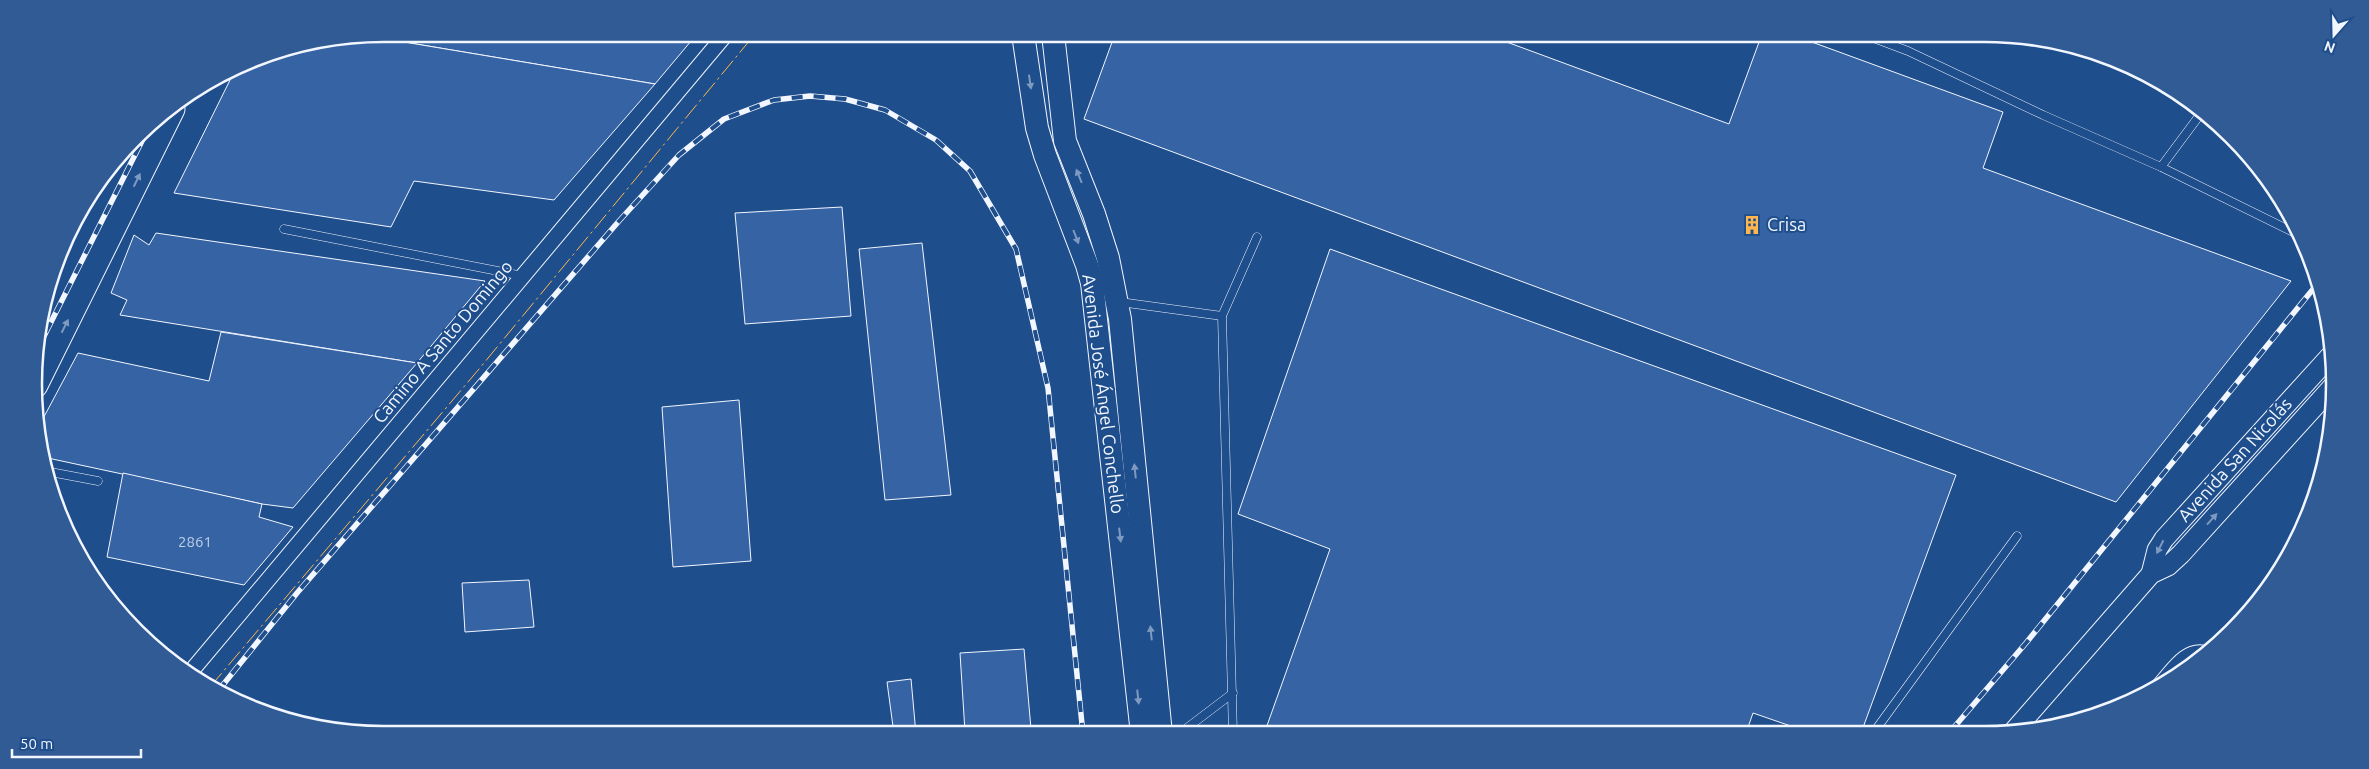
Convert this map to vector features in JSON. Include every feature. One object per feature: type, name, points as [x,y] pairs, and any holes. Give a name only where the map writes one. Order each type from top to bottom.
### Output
[{"type":"main road","name":"Avenida José Ángel Conchello","points":[[1024,42],[1037,128],[1044,155],[1087,265],[1092,283],[1141,726]]},
{"type":"main road","name":"Avenida José Ángel Conchello","points":[[1054,42],[1065,141],[1094,214],[1108,258],[1117,301],[1160,726]]},
{"type":"main road","points":[[43,370],[166,121]]},
{"type":"street","name":"Camino A Santo Domingo","points":[[193,669],[719,42]]},
{"type":"street","name":"Avenida San Nicolás","points":[[2151,574],[2157,550],[2164,539],[2326,361]]},
{"type":"street","name":"Avenida San Nicolás","points":[[2019,725],[2151,574],[2168,566],[2181,554],[2326,394]]},
{"type":"street","points":[[2288,403],[2304,418]]},
{"type":"street","points":[[2175,669],[2186,657],[2198,652]]},
{"type":"lane","points":[[1885,42],[2161,167],[2290,230]]},
{"type":"lane","points":[[2161,167],[2198,117]]},
{"type":"lane","points":[[284,229],[523,276]]},
{"type":"lane","points":[[1233,726],[1222,316],[1257,237]]},
{"type":"lane","points":[[1117,301],[1222,316]]},
{"type":"lane","points":[[54,473],[98,481]]},
{"type":"lane","points":[[1878,726],[2017,536]]},
{"type":"lane","points":[[1189,726],[1233,692]]},
{"type":"building","points":[[405,42],[655,84],[554,200],[414,181],[391,227],[174,193],[230,79],[275,61],[318,49],[362,43]]},
{"type":"building","points":[[411,42],[690,42],[655,84]]},
{"type":"building","name":"Crisa","points":[[1112,42],[1507,42],[1729,124],[1759,42],[1812,42],[2003,112],[1983,168],[2291,281],[2116,502],[1084,119]]},
{"type":"building","points":[[842,207],[851,316],[745,324],[735,213]]},
{"type":"building","points":[[156,233],[485,281],[417,363],[120,315],[127,300],[111,293],[134,235],[149,245]]},
{"type":"building","points":[[922,243],[951,495],[885,500],[859,249]]},
{"type":"building","points":[[1330,249],[1956,475],[1864,726],[1791,726],[1753,713],[1748,726],[1267,726],[1330,549],[1238,514]]},
{"type":"building","points":[[221,332],[417,363],[293,508],[262,504],[51,459],[44,417],[78,353],[209,381]]},
{"type":"building","points":[[739,400],[751,561],[673,567],[662,407]]},
{"type":"building","points":[[123,473],[262,504],[259,517],[293,527],[244,585],[107,557]]},
{"type":"building","points":[[529,580],[534,627],[465,632],[462,583]]},
{"type":"building","points":[[1024,649],[1031,726],[965,726],[960,653]]},
{"type":"building","points":[[911,679],[915,726],[893,726],[887,682]]},
{"type":"railway","points":[[222,686],[297,593],[619,221],[679,155],[724,119],[774,100],[810,96],[845,99],[885,110],[936,140],[970,171],[1016,249],[1048,388],[1082,726]]},
{"type":"railway","points":[[47,331],[139,147]]},
{"type":"railway","points":[[1955,726],[2026,643],[2313,289]]},
{"type":"power","points":[[214,682],[479,369],[748,42]]},
{"type":"place","name":"Crisa","points":[[1752,225]]}]
